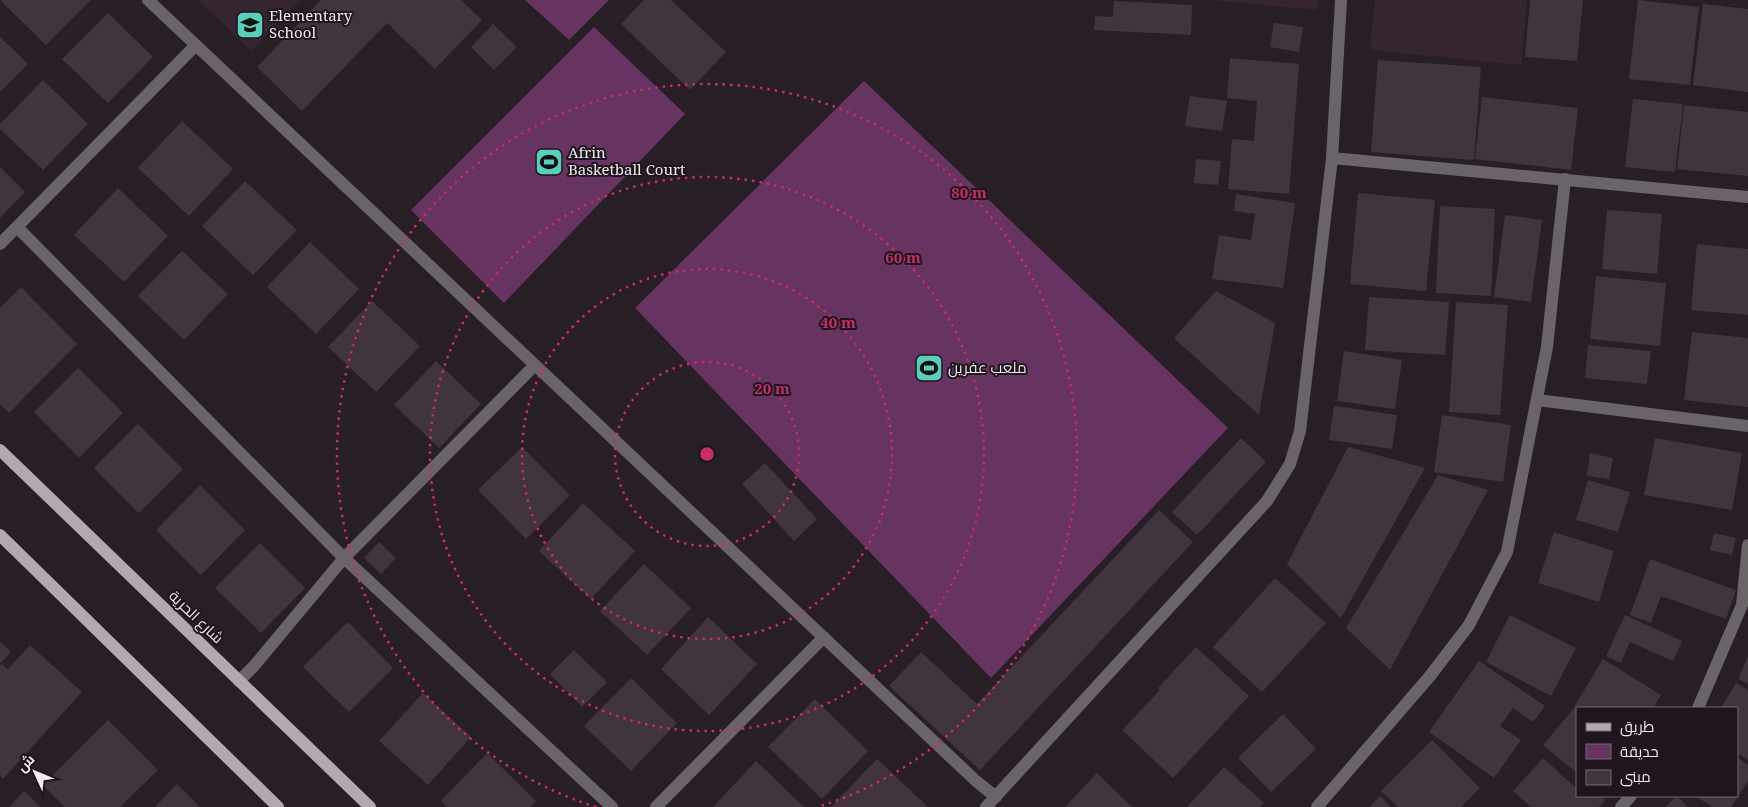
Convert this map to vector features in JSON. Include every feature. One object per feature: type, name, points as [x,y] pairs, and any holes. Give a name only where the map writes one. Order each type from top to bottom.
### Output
[{"type":"main road","name":"شارع الحرية","points":[[0,450],[370,807]]},
{"type":"main road","points":[[0,535],[278,807]]},
{"type":"street","points":[[148,0],[976,781],[996,797]]},
{"type":"street","points":[[986,807],[1267,501],[1290,464],[1300,431],[1332,158],[1342,0]]},
{"type":"street","points":[[0,244],[196,45]]},
{"type":"street","points":[[1332,158],[1748,197]]},
{"type":"street","points":[[1317,807],[1430,676],[1469,625],[1507,552],[1547,347],[1565,180]]},
{"type":"street","points":[[16,227],[344,558],[612,807]]},
{"type":"street","points":[[239,681],[254,666],[344,558],[535,365]]},
{"type":"street","points":[[1537,400],[1748,426]]},
{"type":"street","points":[[1698,707],[1742,605],[1748,545]]},
{"type":"street","points":[[656,807],[824,637]]},
{"type":"street","points":[[1621,807],[1630,797]]},
{"type":"shaded area","name":"Elementary School","points":[[198,0],[299,0],[251,51]]},
{"type":"shaded area","points":[[1208,0],[1318,0],[1317,10]]},
{"type":"shaded area","points":[[1375,0],[1527,0],[1521,65],[1370,50]]},
{"type":"green space","points":[[525,0],[609,0],[569,40]]},
{"type":"green space","name":"Afrin Basketball Court","points":[[594,27],[685,114],[504,303],[411,210]]},
{"type":"green space","name":"ملعب عفرين","points":[[864,81],[1228,428],[991,678],[635,308]]},
{"type":"building","points":[[2,0],[91,0],[46,45]]},
{"type":"building","points":[[321,0],[461,0],[482,20],[435,69],[387,23],[302,111],[257,67]]},
{"type":"building","points":[[644,0],[671,0],[726,52],[690,90],[621,24]]},
{"type":"building","points":[[1530,0],[1583,0],[1577,61],[1525,57]]},
{"type":"building","points":[[1638,0],[1699,7],[1690,85],[1629,79]]},
{"type":"building","points":[[1114,1],[1192,5],[1191,35],[1094,30],[1095,16],[1113,17]]},
{"type":"building","points":[[1703,4],[1748,9],[1748,92],[1693,85]]},
{"type":"building","points":[[108,13],[153,57],[108,103],[62,59]]},
{"type":"building","points":[[1274,23],[1303,27],[1299,52],[1270,47]]},
{"type":"building","points":[[493,24],[517,47],[494,70],[471,47]]},
{"type":"building","points":[[0,37],[28,64],[0,92]]},
{"type":"building","points":[[1230,58],[1299,64],[1289,194],[1228,189],[1232,139],[1254,141],[1257,101],[1227,98]]},
{"type":"building","points":[[1378,60],[1481,67],[1474,160],[1371,152]]},
{"type":"building","points":[[43,80],[88,124],[43,170],[0,129],[0,124]]},
{"type":"building","points":[[1190,96],[1227,101],[1222,131],[1185,126]]},
{"type":"building","points":[[1482,97],[1578,108],[1571,170],[1475,159]]},
{"type":"building","points":[[1633,99],[1683,104],[1675,172],[1625,167]]},
{"type":"building","points":[[1684,105],[1748,112],[1748,176],[1677,169]]},
{"type":"building","points":[[182,121],[233,169],[189,216],[138,168]]},
{"type":"building","points":[[1196,159],[1221,161],[1218,185],[1194,183]]},
{"type":"building","points":[[0,167],[25,192],[0,218]]},
{"type":"building","points":[[245,181],[297,230],[253,275],[202,226]]},
{"type":"building","points":[[118,188],[168,236],[124,282],[74,235]]},
{"type":"building","points":[[1358,193],[1435,200],[1426,291],[1350,284]]},
{"type":"building","points":[[1236,194],[1295,203],[1283,288],[1212,279],[1219,235],[1251,240],[1255,214],[1234,211]]},
{"type":"building","points":[[1440,206],[1495,209],[1491,296],[1436,293]]},
{"type":"building","points":[[1607,210],[1662,214],[1657,274],[1602,269]]},
{"type":"building","points":[[1505,215],[1542,220],[1531,302],[1494,297]]},
{"type":"building","points":[[310,242],[359,289],[316,334],[267,287]]},
{"type":"building","points":[[1697,244],[1748,249],[1748,315],[1691,310]]},
{"type":"building","points":[[182,251],[228,294],[184,340],[138,296]]},
{"type":"building","points":[[1596,276],[1666,283],[1660,346],[1590,339]]},
{"type":"building","points":[[21,287],[77,344],[9,413],[0,404],[0,308]]},
{"type":"building","points":[[1216,291],[1275,323],[1259,415],[1174,338]]},
{"type":"building","points":[[1369,297],[1449,302],[1445,355],[1365,350]]},
{"type":"building","points":[[372,301],[420,346],[376,392],[328,347]]},
{"type":"building","points":[[1456,302],[1508,305],[1500,415],[1449,412]]},
{"type":"building","points":[[1692,332],[1748,338],[1748,407],[1684,400]]},
{"type":"building","points":[[1588,345],[1651,351],[1647,384],[1585,378]]},
{"type":"building","points":[[1344,351],[1402,360],[1395,409],[1337,401]]},
{"type":"building","points":[[436,361],[481,404],[439,448],[394,405]]},
{"type":"building","points":[[78,368],[123,413],[79,458],[34,412]]},
{"type":"building","points":[[1334,406],[1397,415],[1392,449],[1329,440]]},
{"type":"building","points":[[1442,415],[1511,425],[1503,482],[1434,472]]},
{"type":"building","points":[[138,424],[183,469],[139,513],[94,468]]},
{"type":"building","points":[[1241,438],[1266,462],[1197,535],[1172,512]]},
{"type":"building","points":[[1655,438],[1742,453],[1732,510],[1644,495]]},
{"type":"building","points":[[522,447],[570,495],[526,539],[478,490]]},
{"type":"building","points":[[1348,447],[1425,468],[1341,618],[1287,564]]},
{"type":"building","points":[[1590,453],[1613,458],[1609,479],[1587,476]]},
{"type":"building","points":[[765,463],[817,519],[794,541],[742,484]]},
{"type":"building","points":[[1438,475],[1488,490],[1390,670],[1346,628]]},
{"type":"building","points":[[1588,480],[1630,492],[1618,532],[1576,520]]},
{"type":"building","points":[[200,485],[245,530],[201,575],[156,530]]},
{"type":"building","points":[[583,503],[635,551],[591,599],[539,551]]},
{"type":"building","points":[[1159,510],[1193,542],[980,770],[889,686],[921,652],[977,704]]},
{"type":"building","points":[[1554,532],[1614,551],[1599,602],[1538,583]]},
{"type":"building","points":[[1714,533],[1736,538],[1732,555],[1710,550]]},
{"type":"building","points":[[379,542],[396,558],[381,574],[364,558]]},
{"type":"building","points":[[260,543],[305,588],[261,633],[215,588]]},
{"type":"building","points":[[1650,559],[1736,590],[1726,619],[1661,596],[1651,623],[1630,615]]},
{"type":"building","points":[[644,564],[691,608],[647,655],[600,611]]},
{"type":"building","points":[[1275,578],[1326,623],[1262,692],[1213,647]]},
{"type":"building","points":[[1510,615],[1576,648],[1551,696],[1486,662]]},
{"type":"building","points":[[1625,615],[1682,641],[1673,661],[1630,642],[1621,663],[1606,656]]},
{"type":"building","points":[[708,617],[757,664],[709,715],[661,669]]},
{"type":"building","points":[[348,622],[393,668],[349,712],[303,667]]},
{"type":"building","points":[[0,642],[11,652],[1,663],[0,662]]},
{"type":"building","points":[[30,645],[82,692],[3,779],[0,776],[0,666],[2,664],[8,669]]},
{"type":"building","points":[[1196,647],[1249,696],[1173,778],[1122,730],[1160,690],[1158,688]]},
{"type":"building","points":[[574,650],[607,682],[582,707],[550,674]]},
{"type":"building","points":[[1748,656],[1748,684],[1738,679]]},
{"type":"building","points":[[1603,659],[1661,695],[1654,707],[1578,707],[1575,705]]},
{"type":"building","points":[[1479,661],[1545,706],[1533,722],[1513,708],[1500,726],[1521,740],[1494,778],[1429,732]]},
{"type":"building","points":[[631,678],[677,723],[631,771],[584,726]]},
{"type":"building","points":[[1736,683],[1748,690],[1748,760],[1738,754],[1738,707],[1722,707]]},
{"type":"building","points":[[423,693],[471,737],[428,785],[379,741]]},
{"type":"building","points":[[815,699],[868,751],[822,799],[768,747]]},
{"type":"building","points":[[1575,707],[1576,772],[1543,745]]},
{"type":"building","points":[[1283,714],[1316,749],[1271,792],[1238,758]]},
{"type":"building","points":[[108,720],[158,770],[120,807],[65,807],[43,785]]},
{"type":"building","points":[[1432,740],[1480,788],[1461,807],[1398,807],[1381,791]]},
{"type":"building","points":[[487,753],[536,801],[530,807],[447,807],[441,801]]},
{"type":"building","points":[[1543,758],[1576,788],[1576,797],[1602,797],[1605,800],[1599,807],[1531,807],[1513,791]]},
{"type":"building","points":[[1738,758],[1748,765],[1748,781],[1738,796]]},
{"type":"building","points":[[877,759],[928,807],[831,807]]},
{"type":"building","points":[[756,761],[804,807],[713,807]]},
{"type":"building","points":[[1224,767],[1264,803],[1260,807],[1187,807]]},
{"type":"building","points":[[1097,773],[1132,807],[1065,807]]},
{"type":"building","points":[[177,784],[200,807],[155,807]]},
{"type":"building","points":[[24,791],[41,807],[9,807]]},
{"type":"building","points":[[1380,796],[1391,807],[1369,807]]},
{"type":"building","points":[[1678,797],[1688,807],[1665,807]]},
{"type":"building","points":[[1697,797],[1738,797],[1731,807],[1713,807]]},
{"type":"place","name":"Elementary School","points":[[250,25]]},
{"type":"place","name":"Afrin Basketball Court","points":[[549,162]]},
{"type":"place","name":"ملعب عفرين","points":[[929,368]]}]
